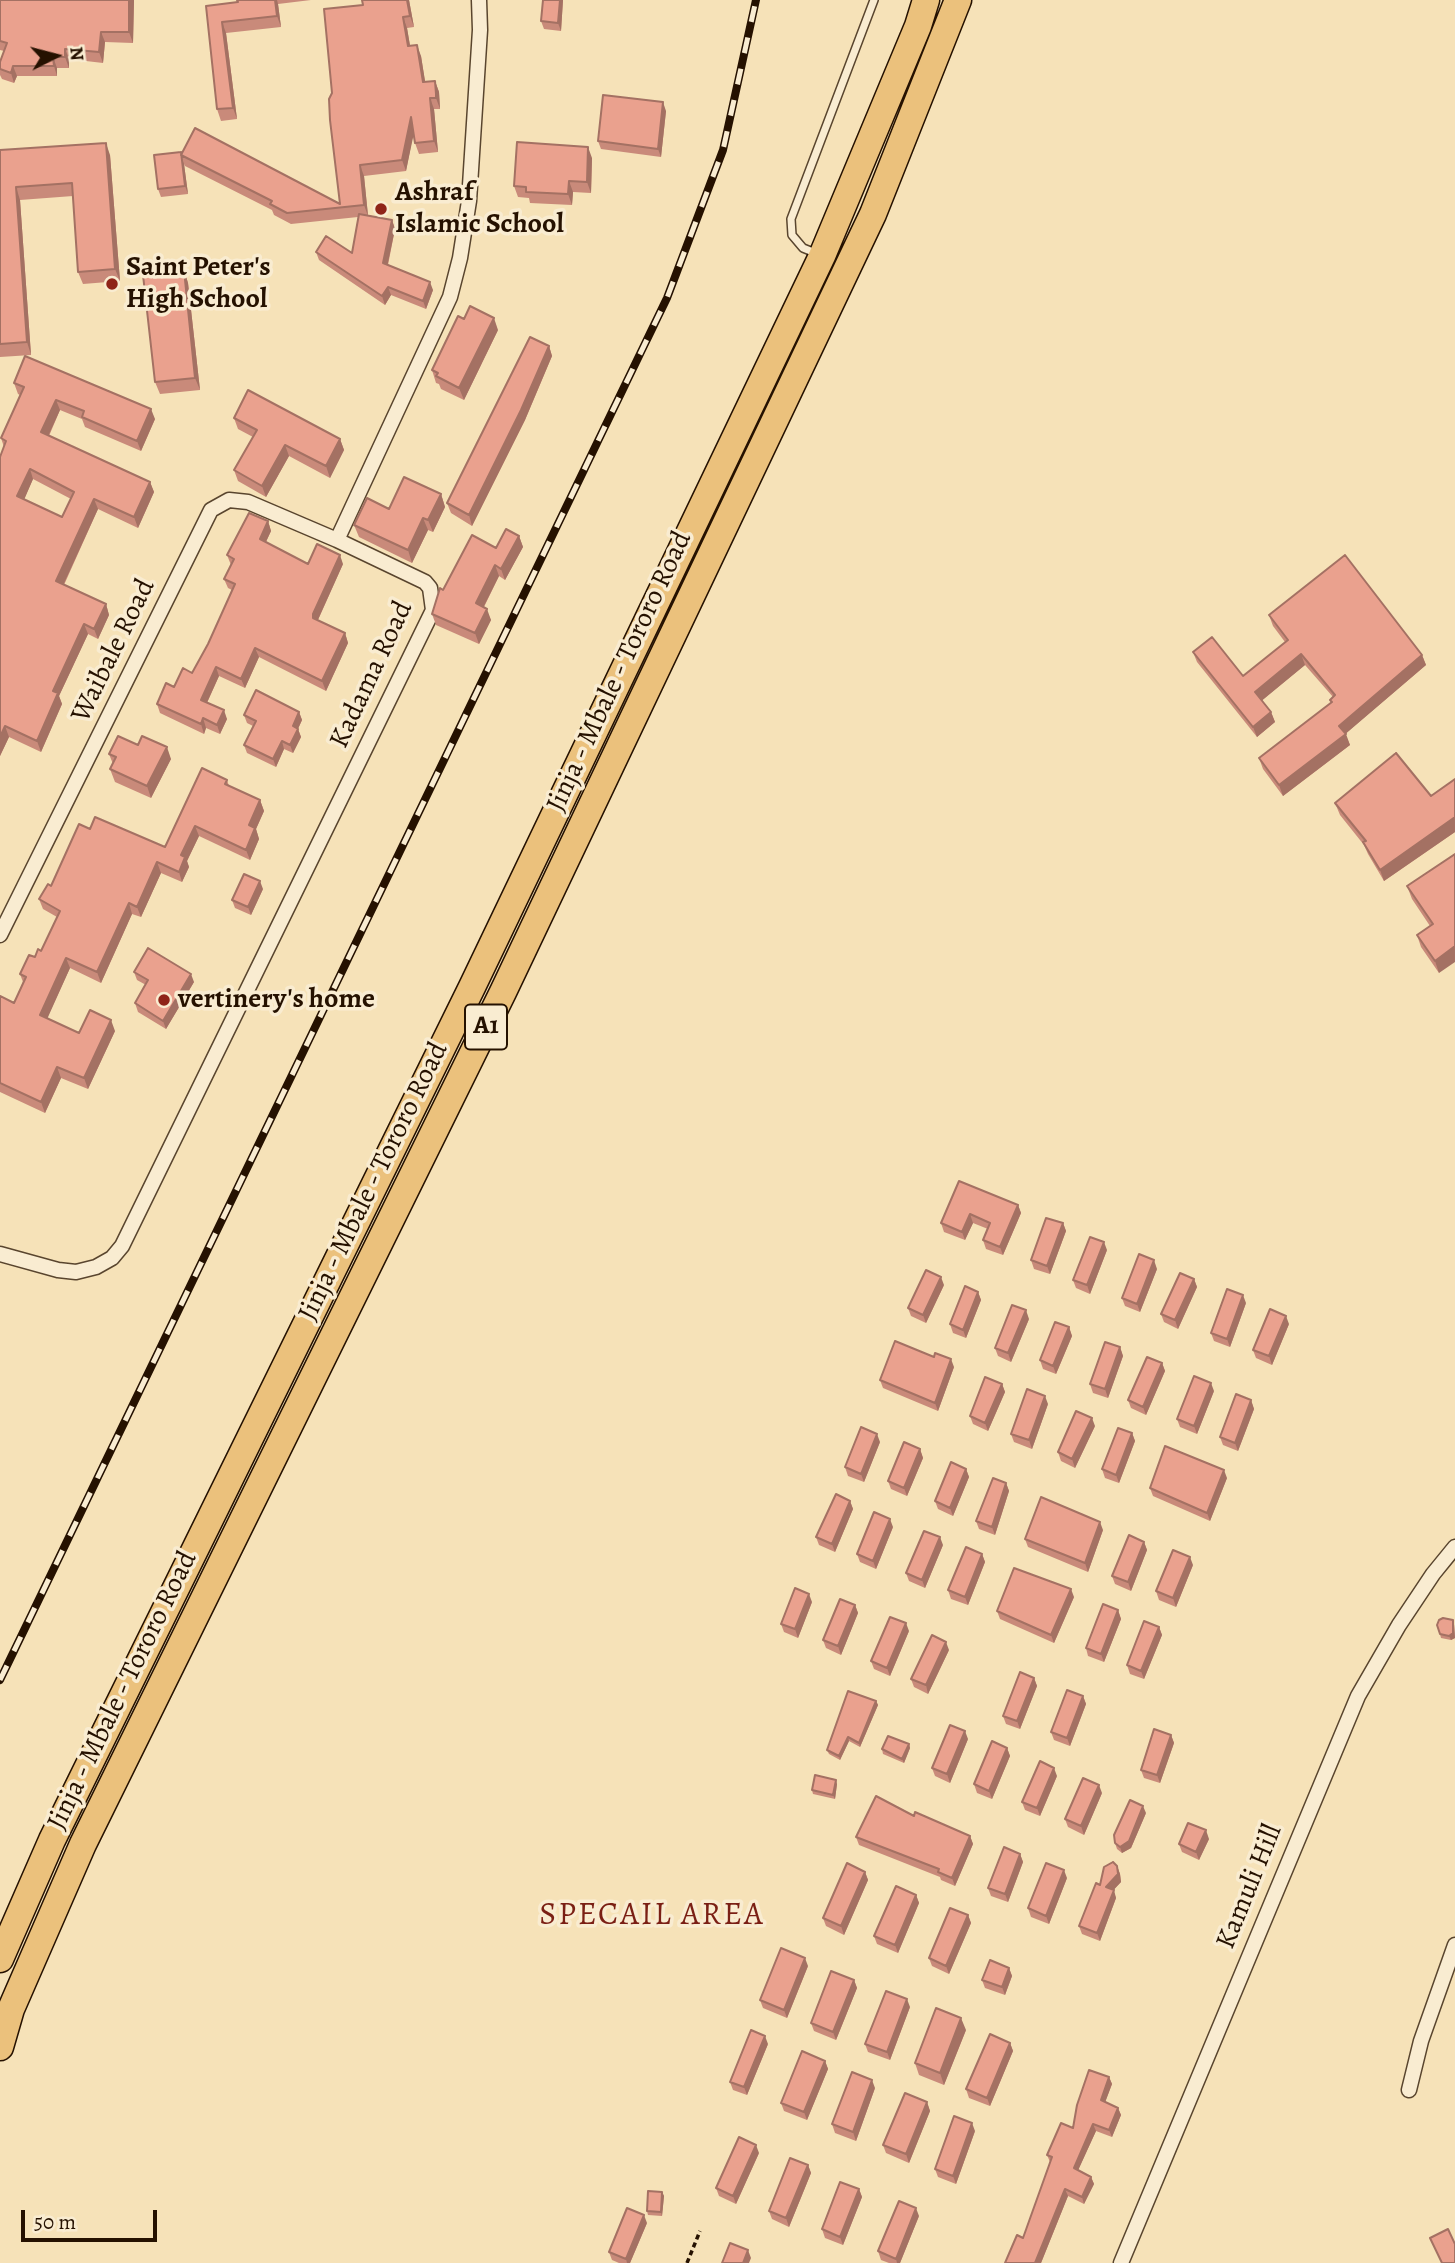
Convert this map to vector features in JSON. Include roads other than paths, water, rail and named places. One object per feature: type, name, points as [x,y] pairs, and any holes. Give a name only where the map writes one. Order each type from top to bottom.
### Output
[{"type":"highway","name":"Jinja - Mbale - Tororo Road","points":[[0,1959],[52,1840],[466,1000],[822,256],[918,26],[926,0]]},
{"type":"highway","name":"Jinja - Mbale - Tororo Road","points":[[0,2047],[11,2009],[83,1844],[503,992],[873,214],[958,0]]},
{"type":"street","points":[[337,540],[450,297],[460,258],[469,201],[480,30],[479,0]]},
{"type":"street","name":"Waibale Road","points":[[0,935],[211,510],[220,503],[238,500],[337,540]]},
{"type":"street","name":"Kadama Road","points":[[0,1254],[58,1270],[76,1272],[96,1267],[112,1258],[122,1246],[433,610],[433,592],[425,582],[337,540]]},
{"type":"street","name":"Kamuli Hill","points":[[1121,2263],[1358,1696],[1399,1625],[1455,1547]]},
{"type":"street","points":[[1409,2090],[1421,2040],[1455,1945]]},
{"type":"lane","points":[[822,256],[803,248],[792,235],[791,219],[874,0]]},
{"type":"railway","points":[[0,1680],[667,298],[723,150],[756,0]]},
{"type":"place","name":"Ashraf Islamic School","points":[[381,209]]},
{"type":"place","name":"Saint Peter's High School","points":[[112,284]]},
{"type":"place","name":"vertinery's home","points":[[164,1000]]},
{"type":"district","name":"SPECAIL AREA","points":[[652,1916]]}]
